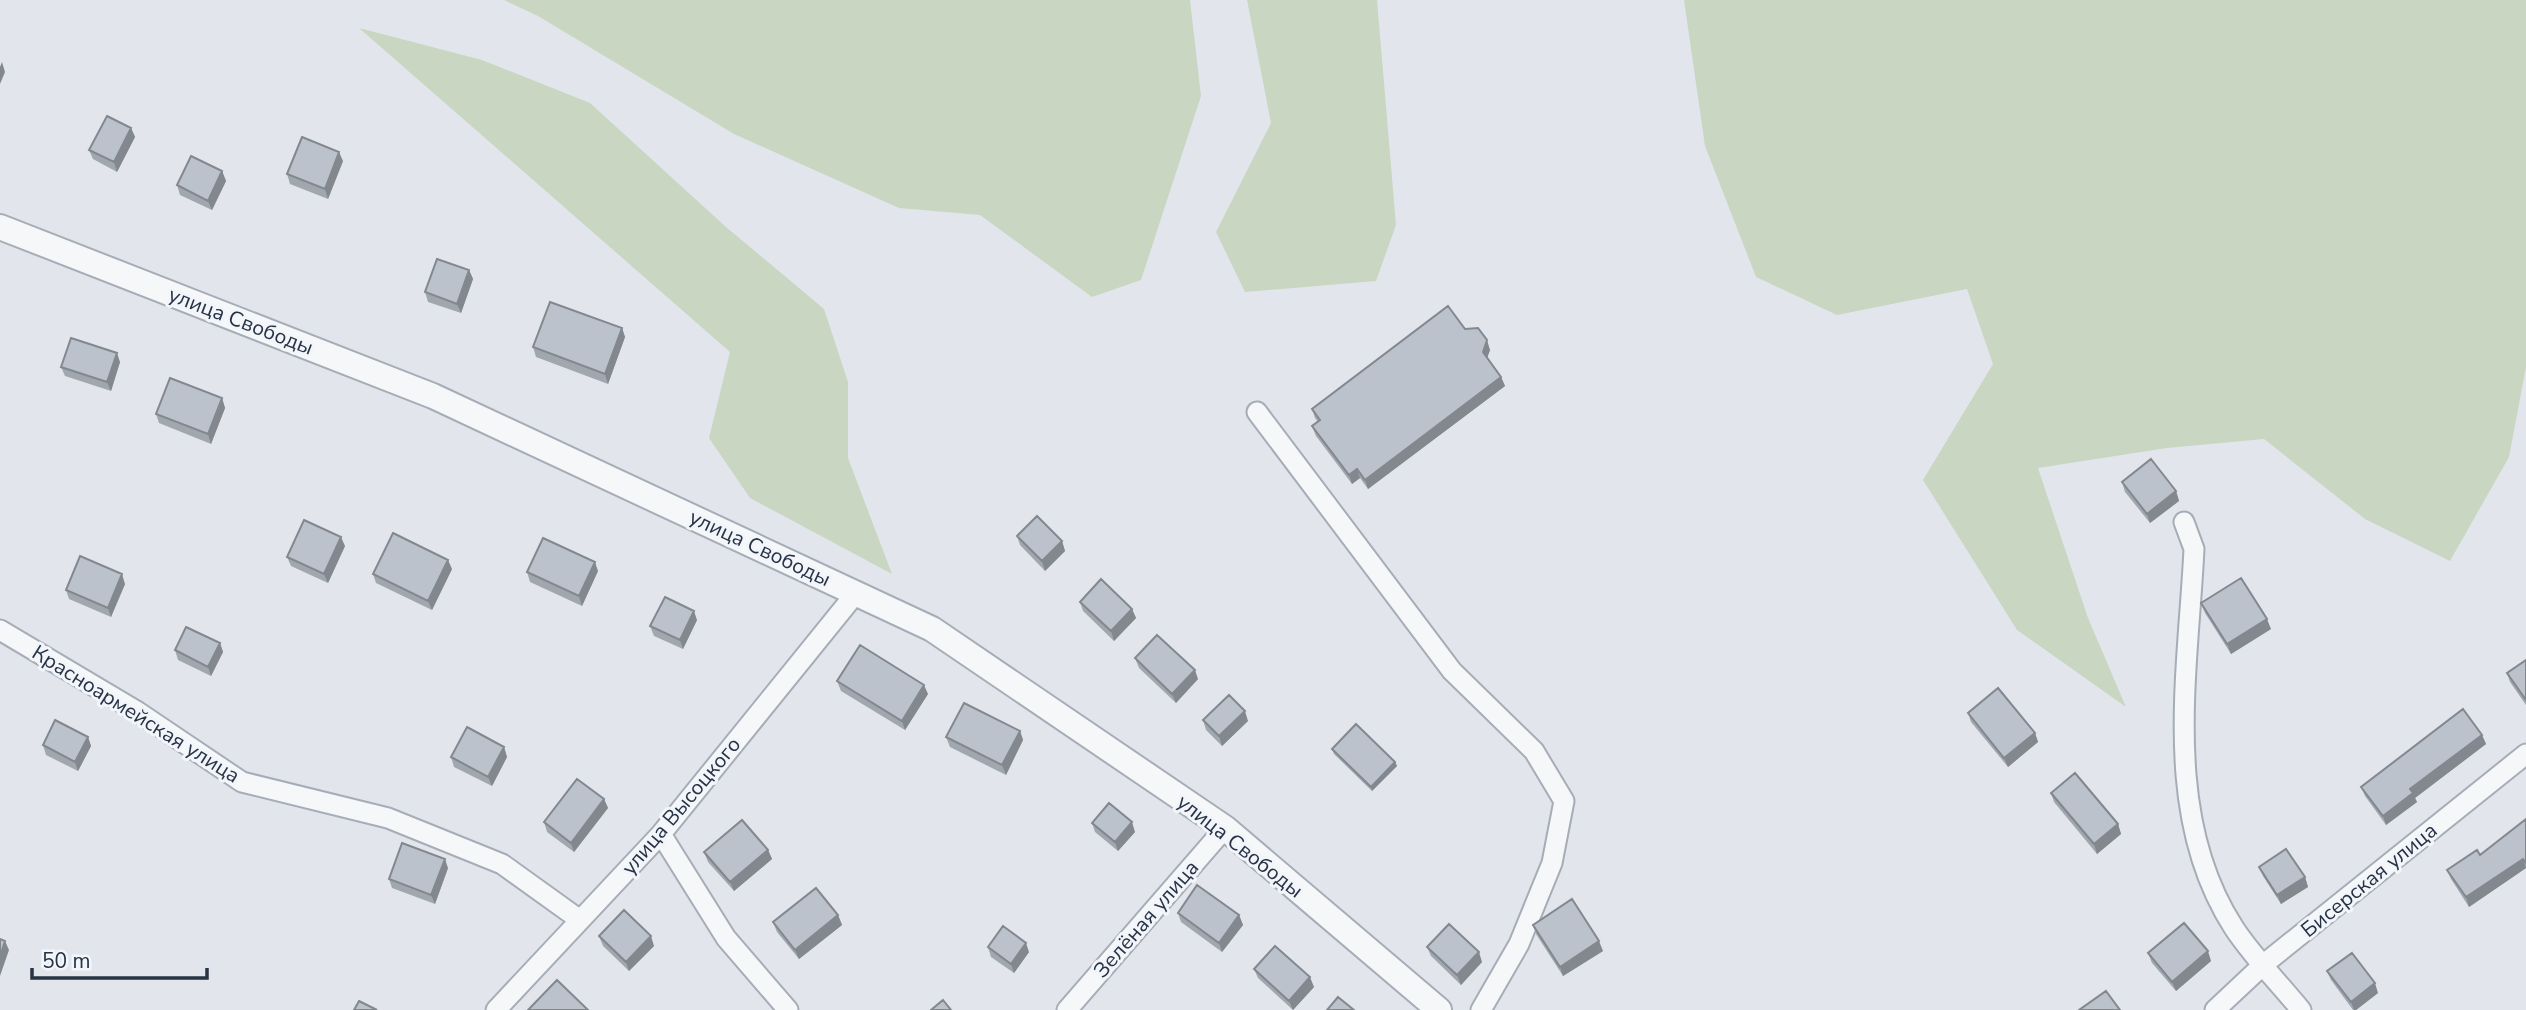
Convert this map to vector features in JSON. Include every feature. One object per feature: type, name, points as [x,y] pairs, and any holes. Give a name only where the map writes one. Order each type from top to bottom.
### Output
[{"type":"street","name":"улица Свободы","points":[[0,228],[433,396],[932,629],[1225,828],[1439,1010]]},
{"type":"street","points":[[1257,412],[1452,671],[1534,751],[1563,801],[1552,863],[1519,944],[1481,1010]]},
{"type":"street","points":[[2183,522],[2190,531],[2194,549],[2184,762],[2196,837],[2219,901],[2235,929],[2301,1010]]},
{"type":"street","name":"улица Высоцкого","points":[[496,1010],[661,834],[856,593]]},
{"type":"street","name":"Красноармейская улица","points":[[0,629],[138,712],[242,782],[388,818],[502,864],[580,920]]},
{"type":"street","name":"Бисерская улица","points":[[2215,1010],[2264,964],[2526,754]]},
{"type":"street","name":"Зелёная улица","points":[[1067,1010],[1225,828]]},
{"type":"street","points":[[661,834],[726,938],[788,1010]]},
{"type":"green space","points":[[504,0],[1190,0],[1201,96],[1141,280],[1092,297],[980,215],[899,208],[734,134],[538,16]]},
{"type":"green space","points":[[1247,0],[1377,0],[1396,225],[1376,281],[1245,292],[1216,232],[1271,123]]},
{"type":"green space","points":[[1684,0],[2526,0],[2526,367],[2509,457],[2450,561],[2365,519],[2264,439],[2167,448],[2038,468],[2088,618],[2126,707],[2017,630],[1923,480],[1993,364],[1967,289],[1837,315],[1756,277],[1705,146]]},
{"type":"green space","points":[[359,28],[482,60],[590,103],[726,227],[824,309],[848,382],[848,458],[892,574],[750,498],[709,438],[730,352]]},
{"type":"building","points":[[107,116],[131,128],[114,162],[89,150]]},
{"type":"building","points":[[302,137],[339,152],[325,189],[287,174]]},
{"type":"building","points":[[191,156],[222,171],[208,201],[177,185]]},
{"type":"building","points":[[437,259],[469,270],[457,304],[425,292]]},
{"type":"building","points":[[550,302],[622,328],[605,374],[533,347]]},
{"type":"building","points":[[1448,306],[1465,329],[1478,328],[1487,340],[1483,352],[1501,377],[1365,480],[1357,469],[1349,475],[1312,426],[1320,420],[1312,409]]},
{"type":"building","points":[[71,338],[117,353],[107,382],[61,367]]},
{"type":"building","points":[[170,378],[222,398],[208,434],[156,414]]},
{"type":"building","points":[[2151,459],[2176,491],[2147,514],[2122,482]]},
{"type":"building","points":[[1037,516],[1062,541],[1042,561],[1017,536]]},
{"type":"building","points":[[304,520],[341,537],[324,574],[287,557]]},
{"type":"building","points":[[393,533],[448,560],[428,601],[373,574]]},
{"type":"building","points":[[543,538],[595,562],[579,596],[527,572]]},
{"type":"building","points":[[80,556],[122,574],[108,608],[66,590]]},
{"type":"building","points":[[2241,578],[2267,619],[2227,644],[2201,603]]},
{"type":"building","points":[[1101,579],[1132,609],[1111,631],[1080,602]]},
{"type":"building","points":[[665,597],[694,611],[680,640],[650,626]]},
{"type":"building","points":[[186,627],[220,643],[208,667],[175,650]]},
{"type":"building","points":[[1157,635],[1195,670],[1172,694],[1135,658]]},
{"type":"building","points":[[860,645],[924,685],[902,721],[837,681]]},
{"type":"building","points":[[2526,660],[2526,700],[2507,673]]},
{"type":"building","points":[[1998,688],[2035,733],[2004,758],[1968,713]]},
{"type":"building","points":[[1229,695],[1245,711],[1219,736],[1203,720]]},
{"type":"building","points":[[964,703],[1020,731],[1002,765],[946,737]]},
{"type":"building","points":[[2463,709],[2482,735],[2410,789],[2413,793],[2383,816],[2361,787]]},
{"type":"building","points":[[55,720],[88,737],[75,762],[43,745]]},
{"type":"building","points":[[1356,724],[1395,762],[1371,787],[1332,749]]},
{"type":"building","points":[[467,727],[504,747],[488,777],[451,757]]},
{"type":"building","points":[[2075,773],[2118,824],[2094,844],[2051,793]]},
{"type":"building","points":[[577,779],[604,799],[571,843],[544,822]]},
{"type":"building","points":[[1109,803],[1132,822],[1115,842],[1092,823]]},
{"type":"building","points":[[2526,819],[2526,863],[2523,859],[2466,897],[2447,870],[2477,850],[2480,855]]},
{"type":"building","points":[[742,820],[768,850],[730,882],[704,852]]},
{"type":"building","points":[[402,843],[445,859],[431,895],[389,879]]},
{"type":"building","points":[[2286,849],[2305,877],[2277,895],[2259,867]]},
{"type":"building","points":[[1197,885],[1239,915],[1219,943],[1178,913]]},
{"type":"building","points":[[816,888],[838,915],[795,950],[773,922]]},
{"type":"building","points":[[1572,899],[1599,941],[1560,967],[1533,925]]},
{"type":"building","points":[[624,910],[651,936],[626,962],[599,936]]},
{"type":"building","points":[[2184,923],[2208,951],[2172,982],[2148,953]]},
{"type":"building","points":[[1449,924],[1479,952],[1457,975],[1427,947]]},
{"type":"building","points":[[1003,926],[1026,943],[1011,964],[988,947]]},
{"type":"building","points":[[0,939],[5,941],[0,957]]},
{"type":"building","points":[[1275,946],[1310,977],[1289,1001],[1254,969]]},
{"type":"building","points":[[2352,953],[2375,983],[2351,1002],[2327,971]]},
{"type":"building","points":[[557,980],[588,1010],[528,1010]]},
{"type":"building","points":[[2106,991],[2120,1010],[2079,1010]]},
{"type":"building","points":[[1338,997],[1354,1010],[1327,1010]]},
{"type":"building","points":[[943,1000],[951,1010],[931,1010]]},
{"type":"building","points":[[359,1001],[377,1010],[354,1010]]}]
